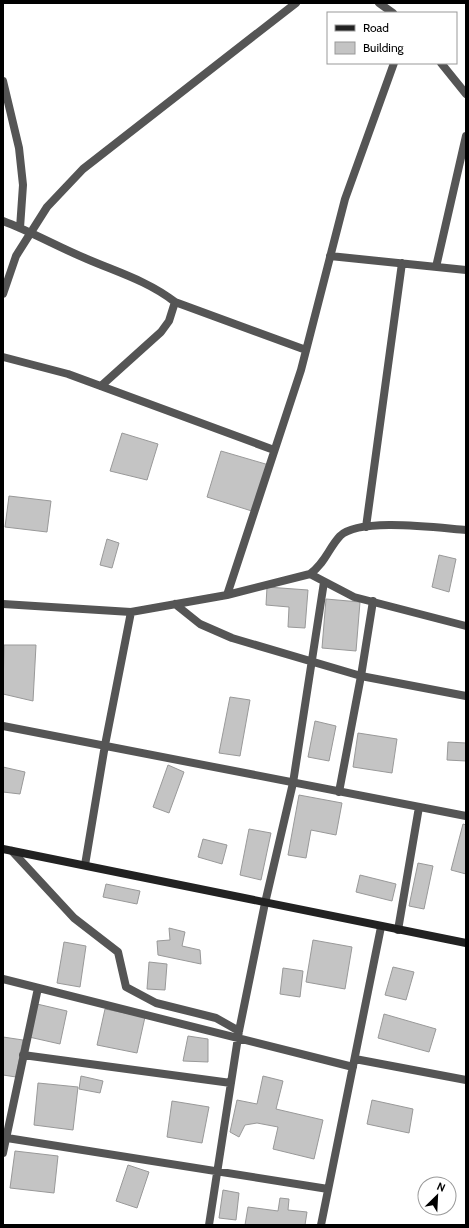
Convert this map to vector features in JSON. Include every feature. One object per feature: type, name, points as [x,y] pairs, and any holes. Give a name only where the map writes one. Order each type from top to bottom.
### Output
[{"type":"street","points":[[3,294],[16,256],[47,207],[83,169],[296,3]]},
{"type":"street","points":[[381,4],[392,12]]},
{"type":"street","points":[[227,595],[306,350],[345,199],[394,64]]},
{"type":"street","points":[[442,64],[466,94]]},
{"type":"street","points":[[3,81],[19,148],[23,184],[20,228]]},
{"type":"street","points":[[436,267],[466,136]]},
{"type":"street","points":[[3,221],[31,232],[85,259],[138,280],[157,289],[175,302],[306,350]]},
{"type":"street","points":[[330,256],[466,270]]},
{"type":"street","points":[[366,527],[402,263]]},
{"type":"street","points":[[101,386],[161,332],[169,321],[175,302]]},
{"type":"street","points":[[3,357],[68,374],[274,450]]},
{"type":"street","points":[[3,604],[131,612],[227,595],[310,574],[320,566],[340,536],[352,528],[396,524],[466,530]]},
{"type":"street","points":[[310,574],[347,594],[466,626]]},
{"type":"street","points":[[209,1225],[238,1035],[265,903],[293,783],[310,662],[324,582]]},
{"type":"street","points":[[339,792],[361,676],[372,601]]},
{"type":"street","points":[[175,604],[200,624],[232,638],[361,676],[466,696]]},
{"type":"street","points":[[85,866],[105,745],[131,612]]},
{"type":"street","points":[[3,726],[466,816]]},
{"type":"street","points":[[398,930],[419,807]]},
{"type":"street","points":[[3,849],[466,943]]},
{"type":"street","points":[[12,851],[74,918],[118,952],[126,987],[156,1003],[216,1018],[238,1035]]},
{"type":"street","points":[[321,1225],[381,926]]},
{"type":"street","points":[[3,979],[354,1063],[466,1080]]},
{"type":"street","points":[[3,1153],[38,988]]},
{"type":"street","points":[[24,1055],[231,1083]]},
{"type":"street","points":[[7,1138],[328,1189]]},
{"type":"building","points":[[122,433],[158,444],[147,480],[110,471]]},
{"type":"building","points":[[221,451],[269,465],[255,512],[207,497]]},
{"type":"building","points":[[9,496],[51,501],[47,532],[5,527]]},
{"type":"building","points":[[107,539],[119,543],[112,568],[100,565]]},
{"type":"building","points":[[439,555],[456,559],[449,592],[432,587]]},
{"type":"building","points":[[267,587],[308,590],[305,628],[288,627],[289,607],[266,605]]},
{"type":"building","points":[[326,599],[360,602],[356,651],[322,648]]},
{"type":"building","points":[[4,645],[36,645],[33,701],[3,694]]},
{"type":"building","points":[[230,697],[250,700],[240,756],[219,753]]},
{"type":"building","points":[[315,721],[336,726],[329,761],[308,757]]},
{"type":"building","points":[[358,733],[397,739],[392,773],[353,767]]},
{"type":"building","points":[[448,742],[466,743],[466,761],[447,760]]},
{"type":"building","points":[[168,765],[184,772],[169,813],[153,807]]},
{"type":"building","points":[[3,767],[25,772],[20,794],[3,792]]},
{"type":"building","points":[[299,795],[342,803],[336,835],[311,830],[306,858],[288,855]]},
{"type":"building","points":[[463,824],[466,825],[466,874],[451,870]]},
{"type":"building","points":[[249,829],[271,833],[261,880],[240,875]]},
{"type":"building","points":[[203,839],[227,845],[222,864],[198,857]]},
{"type":"building","points":[[418,863],[433,866],[424,909],[409,906]]},
{"type":"building","points":[[360,875],[396,884],[392,901],[356,892]]},
{"type":"building","points":[[106,884],[140,891],[137,904],[103,897]]},
{"type":"building","points":[[169,928],[185,932],[182,946],[200,950],[201,964],[158,955],[157,941],[170,940]]},
{"type":"building","points":[[313,940],[352,947],[345,989],[306,982]]},
{"type":"building","points":[[64,942],[86,946],[80,987],[57,983]]},
{"type":"building","points":[[149,962],[167,964],[165,990],[147,989]]},
{"type":"building","points":[[393,967],[414,972],[406,1000],[385,995]]},
{"type":"building","points":[[283,968],[303,971],[300,997],[280,994]]},
{"type":"building","points":[[37,1004],[67,1011],[60,1044],[29,1037]]},
{"type":"building","points":[[105,1009],[145,1017],[137,1053],[97,1045]]},
{"type":"building","points":[[384,1014],[436,1029],[429,1052],[378,1038]]},
{"type":"building","points":[[188,1036],[208,1039],[208,1062],[183,1061]]},
{"type":"building","points":[[3,1037],[23,1040],[16,1077],[3,1075]]},
{"type":"building","points":[[81,1076],[103,1081],[100,1093],[79,1089]]},
{"type":"building","points":[[263,1076],[283,1081],[276,1109],[323,1120],[314,1159],[273,1149],[278,1127],[257,1123],[245,1125],[239,1137],[230,1132],[237,1100],[257,1104]]},
{"type":"building","points":[[38,1083],[78,1087],[73,1130],[34,1125]]},
{"type":"building","points":[[372,1100],[413,1109],[409,1133],[367,1124]]},
{"type":"building","points":[[172,1101],[209,1107],[202,1143],[167,1137]]},
{"type":"building","points":[[15,1151],[58,1156],[54,1193],[10,1188]]},
{"type":"building","points":[[128,1165],[149,1172],[137,1208],[116,1201]]},
{"type":"building","points":[[223,1190],[239,1193],[236,1220],[219,1218]]},
{"type":"building","points":[[280,1198],[289,1199],[288,1210],[307,1212],[305,1225],[245,1225],[248,1207],[278,1211]]}]
